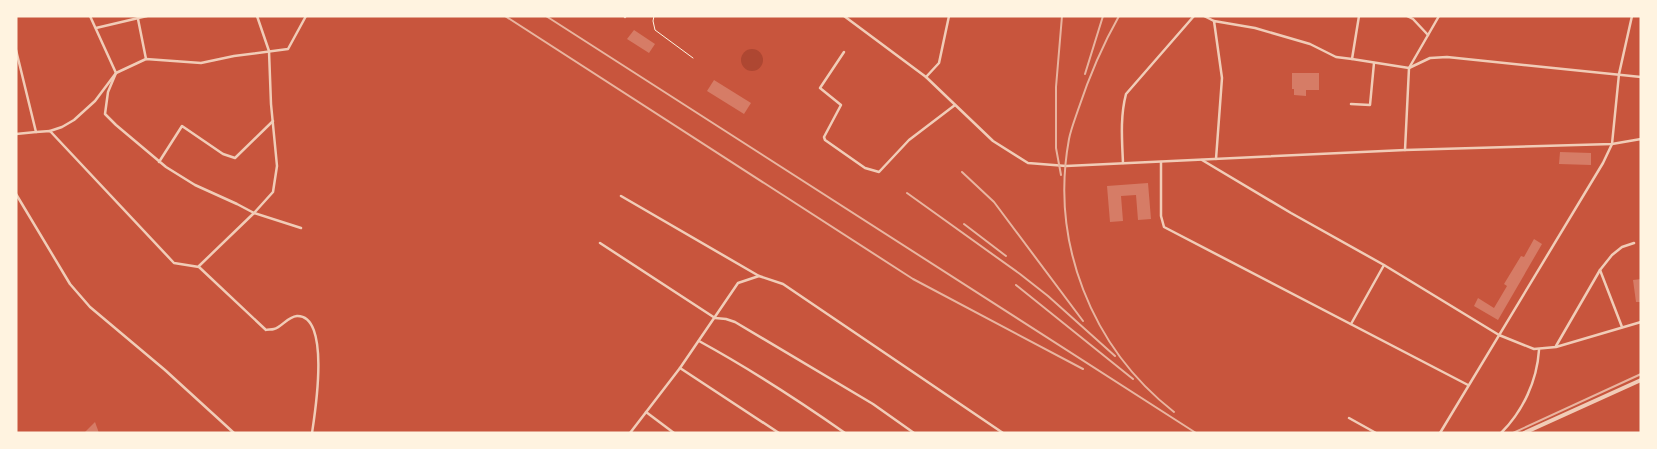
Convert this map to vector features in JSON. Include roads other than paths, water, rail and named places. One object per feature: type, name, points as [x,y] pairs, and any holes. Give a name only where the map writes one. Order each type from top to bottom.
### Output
[{"type":"street","points":[[90,16],[116,73],[108,92],[105,114],[159,162],[194,185],[237,204],[254,214],[301,228]]},
{"type":"street","points":[[96,28],[148,16]]},
{"type":"street","points":[[199,266],[254,214],[274,192],[277,166],[269,51],[257,16]]},
{"type":"street","points":[[16,134],[50,131],[62,127],[74,120],[95,101],[116,73],[146,59],[201,63],[288,49],[306,16]]},
{"type":"street","points":[[844,16],[926,77],[992,141],[1028,163],[1066,166],[1406,150],[1612,144],[1641,139]]},
{"type":"street","points":[[926,77],[939,63],[949,16]]},
{"type":"street","points":[[1123,163],[1123,105],[1126,94],[1194,16]]},
{"type":"street","points":[[1204,16],[1214,21],[1254,28],[1319,48],[1336,57],[1409,68],[1430,58],[1446,57],[1641,77]]},
{"type":"street","points":[[1352,60],[1358,16]]},
{"type":"street","points":[[1408,16],[1428,35]]},
{"type":"street","points":[[1406,150],[1409,68],[1439,16]]},
{"type":"street","points":[[1440,433],[1604,163],[1612,144],[1618,74],[1632,16]]},
{"type":"street","points":[[138,19],[146,59]]},
{"type":"street","points":[[1214,21],[1222,78],[1216,159]]},
{"type":"street","points":[[16,50],[36,132]]},
{"type":"street","points":[[844,52],[820,88],[841,105],[824,137],[825,140],[865,168],[879,172],[909,140],[955,105]]},
{"type":"street","points":[[1351,104],[1370,105],[1374,63]]},
{"type":"street","points":[[159,162],[182,126],[223,154],[235,158],[273,121]]},
{"type":"street","points":[[50,131],[174,263],[199,266],[266,330],[274,329],[296,316],[304,318],[311,324],[316,334],[318,385],[312,433]]},
{"type":"street","points":[[1202,159],[1291,213],[1384,265],[1499,335],[1534,349],[1556,347],[1641,322]]},
{"type":"street","points":[[1161,161],[1161,216],[1164,227],[1468,385]]},
{"type":"street","points":[[16,194],[70,284],[90,307],[165,370],[234,433]]},
{"type":"street","points":[[621,196],[759,276],[783,284],[1003,433]]},
{"type":"street","points":[[600,243],[715,318],[735,322],[873,404],[914,433]]},
{"type":"street","points":[[1556,347],[1600,270],[1612,255],[1634,243]]},
{"type":"street","points":[[1351,324],[1384,265]]},
{"type":"street","points":[[1600,270],[1622,327]]},
{"type":"street","points":[[630,433],[680,368],[738,283],[759,276]]},
{"type":"street","points":[[699,341],[746,367],[845,433]]},
{"type":"street","points":[[1501,433],[1517,415],[1524,403],[1531,387],[1539,349]]},
{"type":"street","points":[[680,368],[779,433]]},
{"type":"street","points":[[1524,433],[1641,380]]},
{"type":"street","points":[[646,412],[674,433]]},
{"type":"street","points":[[1349,418],[1376,433]]},
{"type":"railway","points":[[505,16],[913,279],[1083,369]]},
{"type":"railway","points":[[546,16],[1196,433]]},
{"type":"railway","points":[[1061,175],[1056,148],[1056,87],[1062,16]]},
{"type":"railway","points":[[1085,74],[1103,16]]},
{"type":"railway","points":[[1119,16],[1091,74],[1069,139],[1065,178],[1066,216],[1072,254],[1083,290],[1099,324],[1120,356],[1145,386],[1174,412]]},
{"type":"railway","points":[[962,172],[994,202],[1083,321]]},
{"type":"railway","points":[[907,193],[1020,274],[1048,296],[1115,356]]},
{"type":"railway","points":[[964,224],[1006,256]]},
{"type":"railway","points":[[1016,285],[1133,379]]},
{"type":"railway","points":[[1513,433],[1641,374]]}]
